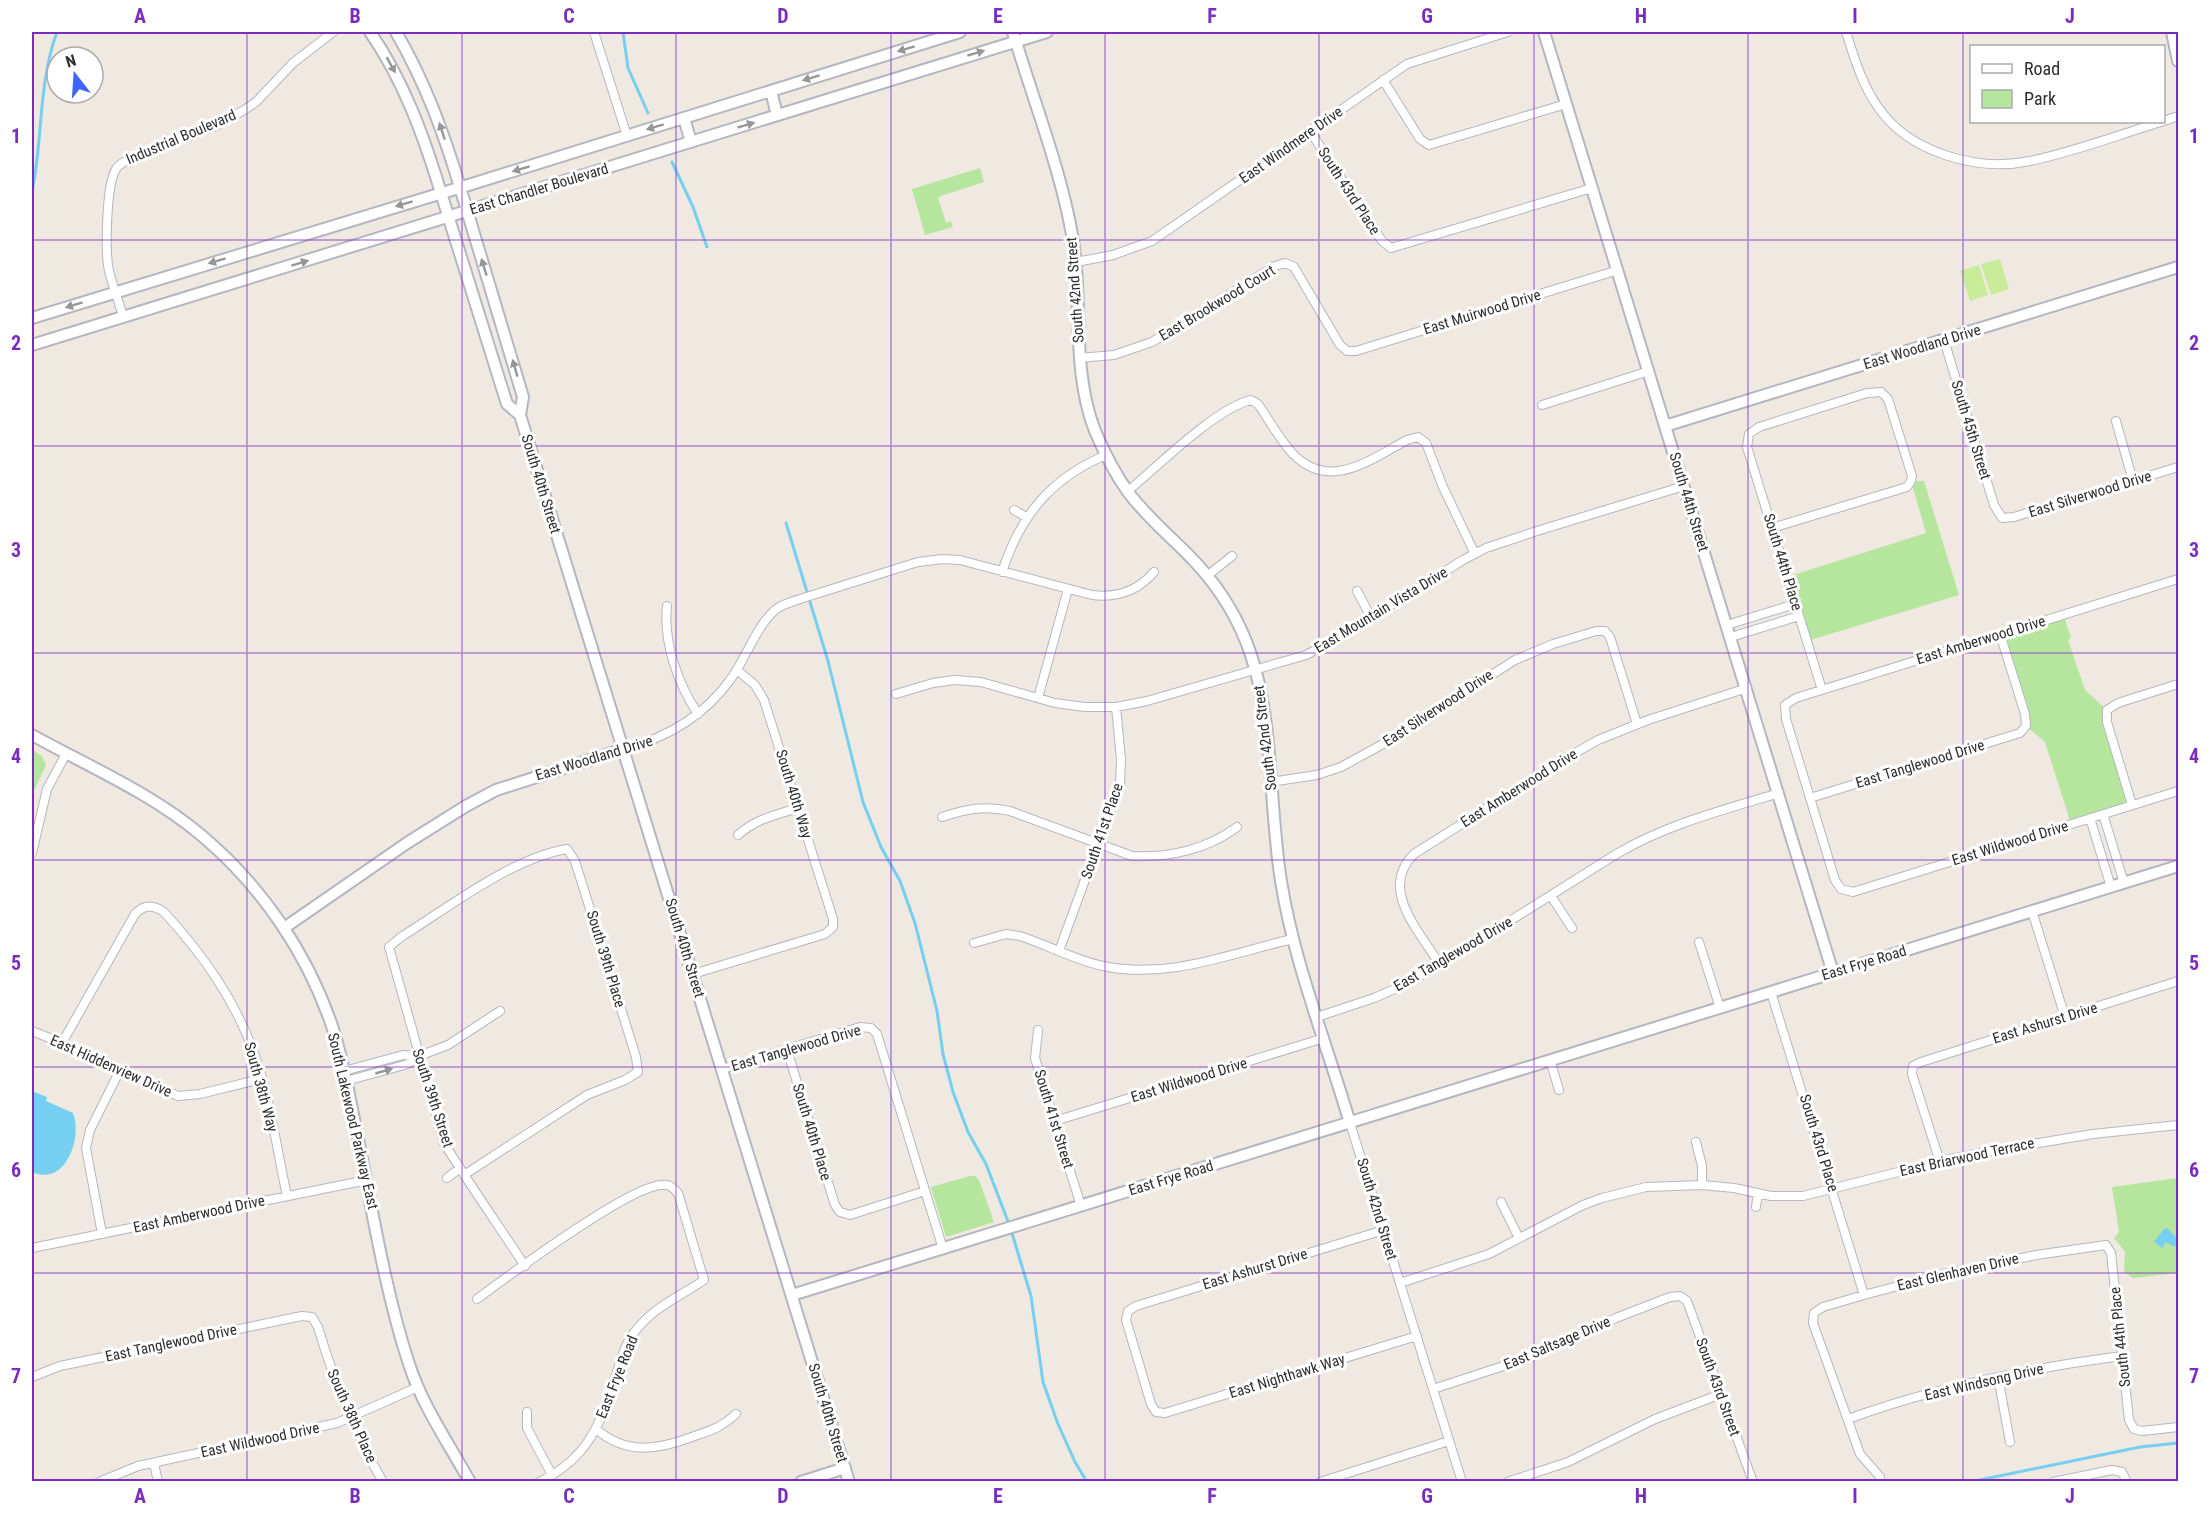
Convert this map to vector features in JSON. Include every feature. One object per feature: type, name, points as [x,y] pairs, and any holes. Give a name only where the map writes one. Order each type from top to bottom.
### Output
[{"type":"street","name":"Industrial Boulevard","points":[[123,317],[107,254],[112,178],[120,164],[218,125],[244,110],[256,102],[293,63],[333,32]]},
{"type":"street","name":"South 40th Street","points":[[370,32],[409,100],[449,217],[507,404],[520,415]]},
{"type":"street","name":"South 40th Street","points":[[396,32],[419,73],[435,109],[460,187],[523,397],[520,415],[849,1482]]},
{"type":"street","points":[[594,32],[627,136]]},
{"type":"street","name":"East Chandler Boulevard","points":[[32,318],[960,32]]},
{"type":"street","name":"East Chandler Boulevard","points":[[32,345],[777,115],[1014,36],[1047,32]]},
{"type":"street","name":"East Windmere Drive","points":[[1076,262],[1113,255],[1152,241],[1407,64],[1419,58],[1509,32]]},
{"type":"street","name":"South 44th Street","points":[[1544,32],[1833,973]]},
{"type":"street","points":[[1846,32],[1862,76],[1879,109],[1896,127],[1920,144],[1947,155],[1976,163],[1995,165],[2030,161],[2155,123]]},
{"type":"street","points":[[2172,32],[2178,61]]},
{"type":"street","name":"South 42nd Street","points":[[1014,36],[1070,223],[1076,262],[1079,358],[1089,412],[1106,455],[1128,491],[1207,576],[1227,604],[1256,670],[1262,698],[1280,878],[1293,939],[1462,1482]]},
{"type":"street","points":[[1383,80],[1420,139],[1429,145],[1566,104]]},
{"type":"street","points":[[771,91],[777,115]]},
{"type":"street","points":[[684,118],[691,142]]},
{"type":"street","name":"South 43rd Place","points":[[1310,131],[1382,241],[1391,248],[1592,188]]},
{"type":"street","name":"East Muirwood Drive","points":[[1285,263],[1294,267],[1340,345],[1347,351],[1356,351],[1618,270]]},
{"type":"street","name":"East Brookwood Court","points":[[1079,358],[1114,355],[1152,342],[1275,266],[1285,263]]},
{"type":"street","name":"East Woodland Drive","points":[[1665,426],[2178,267]]},
{"type":"street","name":"South 45th Street","points":[[1944,340],[1994,505],[2002,518]]},
{"type":"street","points":[[1542,405],[1649,371]]},
{"type":"street","name":"South 44th Place","points":[[1772,528],[1907,487],[1912,476],[1888,399],[1881,392],[1867,393],[1758,426],[1749,434],[1747,447],[1772,528],[1796,604],[1822,690]]},
{"type":"street","points":[[1128,491],[1211,421],[1240,402],[1251,400],[1258,404],[1292,453],[1304,464],[1319,470],[1347,471],[1407,440],[1418,437],[1426,443],[1443,487],[1475,554]]},
{"type":"street","points":[[2116,421],[2133,481]]},
{"type":"street","points":[[1002,572],[1014,539],[1026,517],[1058,484],[1106,455]]},
{"type":"street","name":"East Silverwood Drive","points":[[2002,518],[2014,517],[2178,467]]},
{"type":"street","name":"East Mountain Vista Drive","points":[[896,694],[933,683],[955,680],[981,682],[1038,698],[1078,706],[1116,707],[1147,701],[1306,655],[1475,554],[1515,538],[1684,486]]},
{"type":"street","points":[[1014,510],[1026,517]]},
{"type":"street","points":[[1207,576],[1232,556]]},
{"type":"street","name":"East Woodland Drive","points":[[284,928],[407,843],[496,790],[656,739],[698,714],[731,680],[763,626],[776,610],[800,599],[930,560],[960,560],[1068,589],[1104,596],[1118,594],[1142,585],[1154,572]]},
{"type":"street","name":"East Amberwood Drive","points":[[1810,798],[1786,719],[1785,705],[1796,698],[2178,579]]},
{"type":"street","points":[[1038,698],[1068,589]]},
{"type":"street","points":[[1357,591],[1371,617]]},
{"type":"street","points":[[1727,625],[1796,604]]},
{"type":"street","points":[[667,606],[665,621],[667,636],[682,686],[698,714]]},
{"type":"street","points":[[1763,614],[1767,626]]},
{"type":"street","points":[[1731,638],[1799,616]]},
{"type":"street","name":"East Silverwood Drive","points":[[1270,782],[1317,775],[1341,767],[1383,744],[1515,660],[1552,644],[1596,631],[1605,631],[1610,638],[1637,724]]},
{"type":"street","name":"East Tanglewood Drive","points":[[1810,798],[2020,733],[2026,726],[2025,714],[2000,634]]},
{"type":"street","name":"South 40th Way","points":[[693,974],[825,934],[833,927],[833,919],[764,700],[755,685],[737,670]]},
{"type":"street","points":[[2132,805],[2107,722],[2107,710],[2118,703],[2178,684]]},
{"type":"street","name":"East Amberwood Drive","points":[[1440,965],[1400,897],[1401,874],[1406,862],[1414,854],[1598,740],[1637,724],[1747,688]]},
{"type":"street","name":"South 41st Place","points":[[1059,951],[1120,784],[1122,771],[1116,707]]},
{"type":"street","name":"South Lakewood Parkway East","points":[[32,735],[144,795],[200,834],[236,867],[284,928],[309,972],[326,1011],[345,1076],[399,1331],[418,1387],[470,1482]]},
{"type":"street","points":[[32,853],[47,789],[66,754]]},
{"type":"street","name":"East Wildwood Drive","points":[[1810,798],[1835,880],[1841,889],[1853,892],[2178,790]]},
{"type":"street","name":"East Tanglewood Drive","points":[[1317,1017],[1374,998],[1440,965],[1618,853],[1666,829],[1779,793]]},
{"type":"street","points":[[942,817],[976,807],[992,807],[1010,811],[1132,856],[1151,857],[1202,846],[1221,839],[1238,827]]},
{"type":"street","points":[[738,835],[762,819],[798,808]]},
{"type":"street","points":[[2103,814],[2124,883]]},
{"type":"street","points":[[2090,818],[2111,887]]},
{"type":"street","points":[[2101,852],[2114,848]]},
{"type":"street","name":"South 39th Street","points":[[525,1266],[444,1143],[389,947],[492,879],[551,851],[567,849]]},
{"type":"street","name":"South 39th Place","points":[[462,1172],[587,1095],[625,1080],[638,1072],[636,1057],[575,861],[567,849]]},
{"type":"street","name":"East Frye Road","points":[[792,1295],[2178,866]]},
{"type":"street","points":[[1551,896],[1572,928]]},
{"type":"street","name":"South 38th Way","points":[[62,1043],[135,914],[140,909],[149,906],[157,907],[202,955],[224,987],[248,1036],[261,1079],[288,1196]]},
{"type":"street","points":[[2032,911],[2065,1017]]},
{"type":"street","points":[[974,943],[1006,934],[1020,936],[1101,966],[1123,969],[1165,969],[1293,939]]},
{"type":"street","points":[[1700,942],[1720,1008]]},
{"type":"street","name":"East Ashurst Drive","points":[[1940,1162],[1912,1074],[1913,1066],[2178,981]]},
{"type":"street","name":"South 43rd Place","points":[[1772,992],[1864,1295]]},
{"type":"street","points":[[345,1076],[403,1055],[419,1056],[448,1045],[500,1011]]},
{"type":"street","name":"East Tanglewood Drive","points":[[722,1069],[861,1027],[871,1028],[877,1034],[925,1191]]},
{"type":"street","name":"South 41st Street","points":[[1038,1030],[1035,1058],[1081,1206]]},
{"type":"street","name":"East Hiddenview Drive","points":[[32,1031],[178,1095],[200,1094],[261,1079]]},
{"type":"street","name":"East Wildwood Drive","points":[[1054,1121],[1324,1038]]},
{"type":"street","name":"South 40th Place","points":[[787,1050],[835,1205],[840,1212],[850,1215],[925,1191]]},
{"type":"street","points":[[1550,1060],[1559,1090]]},
{"type":"street","points":[[102,1234],[86,1148],[90,1130],[120,1070]]},
{"type":"street","name":"East Briarwood Terrace","points":[[1400,1283],[1469,1262],[1583,1205],[1646,1187],[1702,1185],[1788,1197],[1803,1196],[1940,1162],[2056,1140],[2178,1125]]},
{"type":"street","points":[[1696,1142],[1702,1166],[1702,1185]]},
{"type":"street","points":[[447,1178],[462,1172]]},
{"type":"street","name":"East Amberwood Drive","points":[[32,1248],[367,1180]]},
{"type":"street","name":"East Frye Road","points":[[525,1266],[609,1208],[661,1184],[671,1186],[678,1193],[704,1280],[651,1313],[639,1326],[628,1342],[603,1416],[596,1429],[577,1456],[539,1482]]},
{"type":"street","points":[[925,1191],[943,1249]]},
{"type":"street","points":[[1756,1207],[1758,1193]]},
{"type":"street","points":[[1501,1202],[1519,1238]]},
{"type":"street","name":"East Ashurst Drive","points":[[1156,1412],[1151,1404],[1126,1320],[1128,1311],[1136,1306],[1384,1230]]},
{"type":"street","name":"South 44th Place","points":[[2106,1245],[2111,1253],[2130,1420],[2134,1429],[2142,1431],[2178,1427]]},
{"type":"street","name":"East Glenhaven Drive","points":[[1848,1419],[1813,1323],[1814,1313],[1823,1307],[1864,1295],[1986,1264],[2106,1245]]},
{"type":"street","points":[[477,1299],[525,1266]]},
{"type":"street","name":"East Saltsage Drive","points":[[1433,1389],[1531,1357],[1616,1318],[1670,1297],[1680,1296]]},
{"type":"street","name":"South 43rd Street","points":[[1680,1296],[1687,1301],[1753,1482]]},
{"type":"street","name":"East Tanglewood Drive","points":[[32,1377],[60,1366],[302,1316],[312,1317]]},
{"type":"street","name":"South 38th Place","points":[[312,1317],[318,1327],[328,1363],[350,1418],[383,1482]]},
{"type":"street","name":"East Nighthawk Way","points":[[1156,1412],[1165,1413],[1417,1336]]},
{"type":"street","name":"East Windsong Drive","points":[[1848,1419],[1936,1392],[1998,1377],[2122,1356]]},
{"type":"street","points":[[1998,1377],[2010,1442]]},
{"type":"street","name":"East Wildwood Drive","points":[[99,1482],[124,1470],[154,1462],[320,1428],[350,1418],[418,1387]]},
{"type":"street","points":[[1507,1482],[1568,1462],[1655,1419],[1720,1394]]},
{"type":"street","points":[[527,1412],[527,1428],[552,1475]]},
{"type":"street","points":[[596,1429],[606,1438],[632,1448],[651,1448],[672,1444],[722,1426],[736,1414]]},
{"type":"street","points":[[1848,1419],[1860,1454],[1881,1477]]},
{"type":"street","points":[[1320,1482],[1449,1442]]},
{"type":"street","points":[[154,1462],[158,1482]]},
{"type":"street","points":[[801,1482],[845,1468]]},
{"type":"street","points":[[2053,1482],[2112,1470],[2122,1472],[2127,1482]]},
{"type":"green space","points":[[980,168],[984,182],[938,197],[946,223],[951,221],[953,227],[925,235],[912,189]]},
{"type":"green space","points":[[2000,259],[2009,289],[1991,295],[1981,264]]},
{"type":"green space","points":[[1979,265],[1988,295],[1970,301],[1960,271]]},
{"type":"green space","points":[[1911,481],[1924,481],[1959,595],[1807,641],[1787,577],[1926,533]]},
{"type":"green space","points":[[2063,614],[2071,638],[2068,640],[2085,690],[2107,710],[2132,805],[2071,824],[2045,742],[2026,726],[2000,634]]},
{"type":"green space","points":[[32,750],[42,756],[46,765],[32,795]]},
{"type":"green space","points":[[975,1176],[979,1180],[994,1222],[946,1237],[931,1187]]},
{"type":"green space","points":[[2178,1178],[2178,1273],[2133,1278],[2124,1272],[2125,1252],[2114,1238],[2119,1232],[2112,1187]]},
{"type":"water","points":[[32,1091],[47,1097],[46,1101],[73,1113],[75,1135],[73,1147],[69,1158],[54,1173],[44,1175],[32,1172]]},
{"type":"water","points":[[2167,1228],[2178,1239],[2178,1243],[2174,1247],[2166,1242],[2162,1248],[2154,1242]]},
{"type":"waterway","points":[[32,192],[47,71],[57,32]]},
{"type":"waterway","points":[[623,32],[628,68],[648,113]]},
{"type":"waterway","points":[[672,162],[693,207],[707,247]]},
{"type":"waterway","points":[[786,523],[828,661],[863,802],[881,847],[900,881],[915,923],[937,1011],[943,1054],[953,1092],[968,1132],[986,1164],[1009,1224]]},
{"type":"waterway","points":[[1011,1230],[1031,1296],[1043,1382],[1058,1424],[1087,1482]]},
{"type":"waterway","points":[[1970,1482],[2140,1447],[2178,1443]]}]
